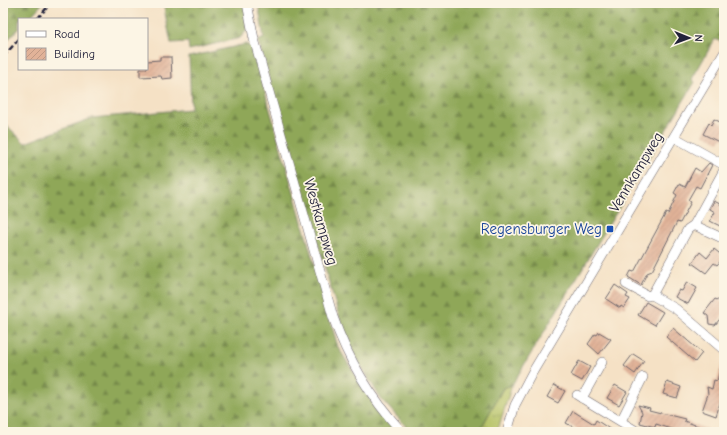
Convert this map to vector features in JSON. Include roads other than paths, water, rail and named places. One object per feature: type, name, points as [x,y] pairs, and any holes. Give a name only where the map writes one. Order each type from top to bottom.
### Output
[{"type":"street","name":"Westkampweg","points":[[248,3],[254,39],[343,345],[361,379],[402,432]]},
{"type":"street","name":"Vennkampweg","points":[[507,432],[515,405],[525,384],[724,53]]},
{"type":"street","points":[[674,136],[724,165]]},
{"type":"street","points":[[652,295],[688,229],[694,225],[724,170]]},
{"type":"street","points":[[694,225],[724,238]]},
{"type":"street","points":[[626,284],[648,296],[652,295],[676,309],[724,350]]},
{"type":"street","points":[[602,362],[580,396],[638,432]]},
{"type":"street","points":[[621,421],[643,377]]},
{"type":"railway","points":[[38,18],[51,3]]},
{"type":"railway","points":[[3,57],[18,40]]},
{"type":"place","name":"Regensburger Weg","points":[[610,229]]}]
